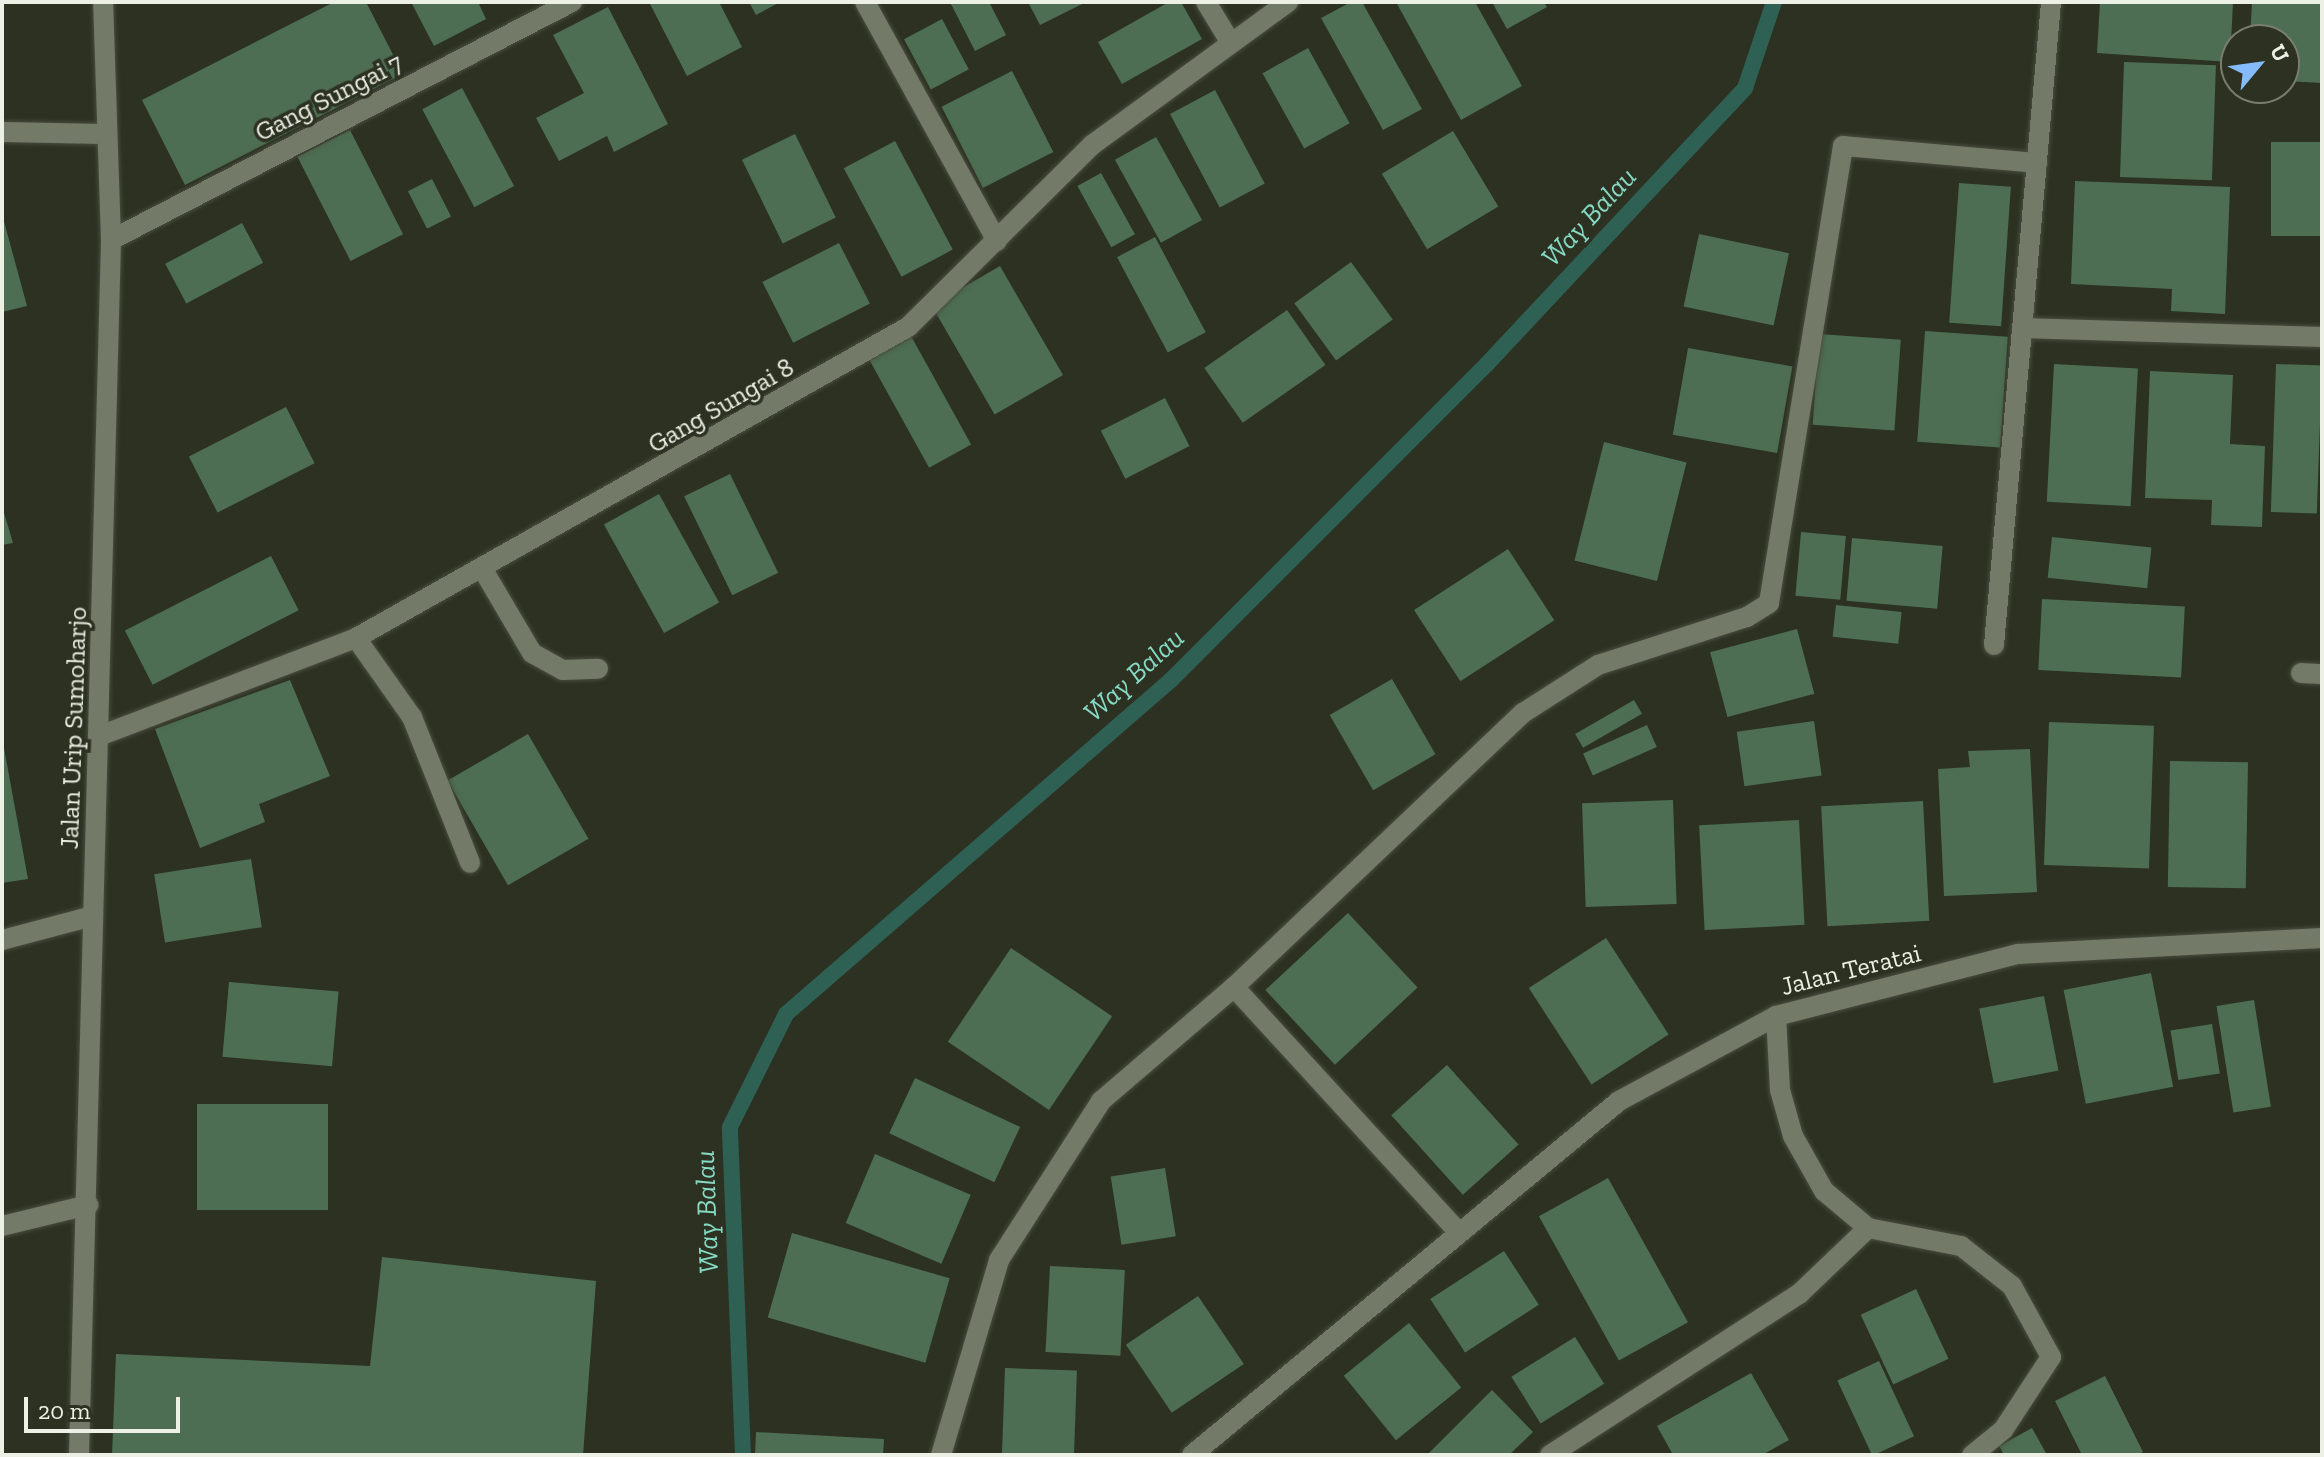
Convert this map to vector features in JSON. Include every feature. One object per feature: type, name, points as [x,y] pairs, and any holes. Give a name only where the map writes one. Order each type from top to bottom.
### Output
[{"type":"street","name":"Jalan Urip Sumoharjo","points":[[79,1455],[88,1205],[93,916],[102,735],[111,240],[105,134],[103,2]]},
{"type":"street","name":"Gang Sungai 7","points":[[111,240],[572,2]]},
{"type":"street","points":[[865,2],[997,241]]},
{"type":"street","points":[[1206,2],[1229,40]]},
{"type":"street","name":"Gang Sungai 8","points":[[102,735],[356,638],[908,327],[1092,145],[1229,40],[1288,2]]},
{"type":"street","points":[[1994,645],[2051,2]]},
{"type":"street","points":[[2,132],[105,134]]},
{"type":"street","points":[[941,1455],[999,1260],[1101,1101],[1234,987],[1523,713],[1598,665],[1747,617],[1769,603],[1843,146],[2037,163]]},
{"type":"street","points":[[2022,328],[2322,337]]},
{"type":"street","points":[[482,568],[532,653],[563,670],[598,669]]},
{"type":"street","points":[[356,638],[412,717],[470,863]]},
{"type":"street","points":[[2,940],[93,916]]},
{"type":"street","name":"Jalan Teratai","points":[[1192,1455],[1457,1230],[1619,1101],[1776,1016],[2018,954],[2322,938]]},
{"type":"street","points":[[1234,987],[1457,1230]]},
{"type":"street","points":[[1776,1016],[1780,1090],[1793,1136],[1824,1191],[1868,1228],[1961,1246],[2012,1286],[2051,1357],[2003,1430],[1972,1455]]},
{"type":"street","points":[[2,1226],[88,1205]]},
{"type":"street","points":[[1550,1455],[1799,1294],[1868,1228]]},
{"type":"building","points":[[334,2],[366,2],[403,74],[185,185],[142,100]]},
{"type":"building","points":[[411,2],[478,2],[486,19],[434,46]]},
{"type":"building","points":[[649,2],[719,2],[742,47],[687,76]]},
{"type":"building","points":[[749,2],[780,2],[756,15]]},
{"type":"building","points":[[950,2],[989,2],[1006,35],[975,51]]},
{"type":"building","points":[[1028,2],[1086,2],[1040,25]]},
{"type":"building","points":[[1169,2],[1181,2],[1202,39],[1122,84],[1098,42]]},
{"type":"building","points":[[1351,2],[1362,2],[1422,109],[1383,130],[1321,18]]},
{"type":"building","points":[[1396,2],[1475,2],[1522,86],[1461,120]]},
{"type":"building","points":[[1492,2],[1544,2],[1547,7],[1507,29]]},
{"type":"building","points":[[2100,2],[2233,2],[2232,24],[2220,24],[2220,61],[2097,53]]},
{"type":"building","points":[[2252,2],[2322,2],[2322,83],[2300,82],[2300,24],[2251,24]]},
{"type":"building","points":[[608,7],[668,124],[614,152],[607,136],[559,161],[536,118],[584,93],[553,35]]},
{"type":"building","points":[[942,19],[969,69],[931,90],[904,39]]},
{"type":"building","points":[[1308,48],[1350,123],[1304,148],[1263,73]]},
{"type":"building","points":[[2124,62],[2216,65],[2212,180],[2120,177]]},
{"type":"building","points":[[1012,71],[1053,152],[983,188],[942,107]]},
{"type":"building","points":[[462,88],[514,186],[474,207],[422,109]]},
{"type":"building","points":[[1215,90],[1265,184],[1220,208],[1170,114]]},
{"type":"building","points":[[350,130],[403,234],[351,261],[297,157]]},
{"type":"building","points":[[1453,131],[1498,206],[1427,249],[1382,174]]},
{"type":"building","points":[[795,134],[836,218],[783,243],[742,160]]},
{"type":"building","points":[[1156,137],[1202,220],[1161,243],[1115,160]]},
{"type":"building","points":[[895,141],[953,250],[902,277],[844,168]]},
{"type":"building","points":[[2271,142],[2322,142],[2322,236],[2271,236]]},
{"type":"building","points":[[1101,173],[1135,234],[1111,247],[1077,186]]},
{"type":"building","points":[[432,179],[451,216],[427,229],[408,191]]},
{"type":"building","points":[[2075,181],[2230,187],[2225,314],[2171,311],[2172,289],[2071,284]]},
{"type":"building","points":[[1959,183],[2011,187],[2001,326],[1949,323]]},
{"type":"building","points":[[2,214],[27,306],[2,312]]},
{"type":"building","points":[[242,223],[263,263],[186,304],[165,264]]},
{"type":"building","points":[[1699,234],[1789,253],[1774,326],[1684,306]]},
{"type":"building","points":[[1155,237],[1206,332],[1168,353],[1117,257]]},
{"type":"building","points":[[839,243],[870,304],[793,343],[762,282]]},
{"type":"building","points":[[1351,262],[1393,319],[1336,361],[1294,303]]},
{"type":"building","points":[[1000,266],[1063,375],[995,415],[932,306]]},
{"type":"building","points":[[1287,310],[1325,365],[1243,423],[1204,368]]},
{"type":"building","points":[[1925,331],[2008,337],[2000,448],[1917,442]]},
{"type":"building","points":[[1819,334],[1901,340],[1894,430],[1813,425]]},
{"type":"building","points":[[911,336],[971,444],[929,468],[869,359]]},
{"type":"building","points":[[1688,348],[1792,366],[1777,453],[1673,435]]},
{"type":"building","points":[[2054,364],[2138,368],[2131,506],[2047,502]]},
{"type":"building","points":[[2276,364],[2322,366],[2317,514],[2271,512]]},
{"type":"building","points":[[2150,371],[2233,375],[2230,444],[2265,446],[2262,527],[2211,525],[2212,500],[2145,498]]},
{"type":"building","points":[[1165,398],[1190,446],[1125,479],[1101,431]]},
{"type":"building","points":[[286,407],[315,463],[217,513],[189,456]]},
{"type":"building","points":[[1604,442],[1686,463],[1657,581],[1574,560]]},
{"type":"building","points":[[730,474],[778,573],[732,595],[684,496]]},
{"type":"building","points":[[659,494],[719,602],[664,633],[604,525]]},
{"type":"building","points":[[2,506],[13,543],[2,545]]},
{"type":"building","points":[[1801,532],[1846,536],[1840,600],[1795,596]]},
{"type":"building","points":[[2052,537],[2151,547],[2147,588],[2048,578]]},
{"type":"building","points":[[1852,538],[1943,546],[1937,609],[1847,601]]},
{"type":"building","points":[[1508,549],[1554,620],[1460,681],[1414,610]]},
{"type":"building","points":[[271,556],[299,610],[153,685],[125,630]]},
{"type":"building","points":[[2042,599],[2185,606],[2181,677],[2038,670]]},
{"type":"building","points":[[1836,605],[1902,612],[1898,644],[1833,637]]},
{"type":"building","points":[[1797,629],[1814,694],[1727,717],[1710,652]]},
{"type":"building","points":[[1392,679],[1436,754],[1373,790],[1330,715]]},
{"type":"building","points":[[290,680],[330,776],[259,804],[265,822],[200,848],[155,729]]},
{"type":"building","points":[[1634,700],[1642,714],[1583,748],[1575,734]]},
{"type":"building","points":[[1814,721],[1822,775],[1744,786],[1737,732]]},
{"type":"building","points":[[2049,722],[2154,726],[2149,869],[2044,865]]},
{"type":"building","points":[[1647,725],[1657,747],[1593,775],[1583,753]]},
{"type":"building","points":[[528,734],[588,839],[508,885],[447,780]]},
{"type":"building","points":[[2,749],[28,879],[2,883]]},
{"type":"building","points":[[2030,749],[2037,892],[1944,896],[1938,769],[1970,767],[1968,751]]},
{"type":"building","points":[[2170,761],[2248,762],[2246,888],[2168,887]]},
{"type":"building","points":[[1673,800],[1677,904],[1586,907],[1582,803]]},
{"type":"building","points":[[1923,801],[1929,921],[1827,926],[1821,806]]},
{"type":"building","points":[[1799,820],[1804,925],[1705,930],[1699,825]]},
{"type":"building","points":[[251,859],[262,927],[165,942],[154,874]]},
{"type":"building","points":[[1348,913],[1418,988],[1335,1065],[1265,990]]},
{"type":"building","points":[[1606,938],[1669,1034],[1591,1085],[1529,988]]},
{"type":"building","points":[[1011,948],[1112,1016],[1049,1110],[948,1042]]},
{"type":"building","points":[[2151,973],[2173,1087],[2086,1104],[2064,990]]},
{"type":"building","points":[[229,982],[339,992],[332,1066],[222,1057]]},
{"type":"building","points":[[2044,996],[2059,1071],[1994,1083],[1979,1009]]},
{"type":"building","points":[[2254,1000],[2271,1107],[2233,1113],[2216,1006]]},
{"type":"building","points":[[2212,1024],[2220,1073],[2178,1080],[2171,1031]]},
{"type":"building","points":[[1447,1065],[1519,1145],[1463,1195],[1391,1115]]},
{"type":"building","points":[[915,1078],[1020,1127],[994,1182],[889,1133]]},
{"type":"building","points":[[197,1104],[328,1104],[328,1210],[197,1210]]},
{"type":"building","points":[[875,1154],[971,1195],[941,1264],[846,1223]]},
{"type":"building","points":[[1165,1168],[1176,1236],[1121,1245],[1111,1177]]},
{"type":"building","points":[[1608,1178],[1688,1322],[1619,1361],[1539,1216]]},
{"type":"building","points":[[792,1233],[950,1278],[925,1363],[768,1318]]},
{"type":"building","points":[[1504,1251],[1539,1305],[1465,1353],[1430,1299]]},
{"type":"building","points":[[382,1257],[596,1281],[583,1455],[112,1455],[116,1354],[370,1366]]},
{"type":"building","points":[[1050,1266],[1125,1270],[1120,1356],[1045,1352]]},
{"type":"building","points":[[1916,1289],[1949,1359],[1893,1385],[1861,1315]]},
{"type":"building","points":[[1198,1296],[1244,1364],[1172,1413],[1126,1345]]},
{"type":"building","points":[[1409,1323],[1461,1388],[1396,1440],[1344,1376]]},
{"type":"building","points":[[1575,1337],[1604,1384],[1541,1423],[1511,1377]]},
{"type":"building","points":[[1879,1361],[1914,1436],[1872,1455],[1837,1380]]},
{"type":"building","points":[[1005,1368],[1077,1371],[1074,1455],[1002,1455]]},
{"type":"building","points":[[1751,1373],[1789,1440],[1762,1455],[1673,1455],[1657,1426]]},
{"type":"building","points":[[2105,1376],[2143,1452],[2136,1455],[2082,1455],[2055,1401]]},
{"type":"building","points":[[1492,1390],[1533,1432],[1509,1455],[1427,1455]]},
{"type":"building","points":[[2032,1428],[2047,1455],[2004,1455],[1999,1446]]},
{"type":"building","points":[[756,1432],[884,1439],[883,1455],[755,1455]]},
{"type":"waterway","name":"Way Balau","points":[[743,1455],[730,1127],[786,1014],[1171,680],[1487,364],[1745,88],[1774,2]]}]
